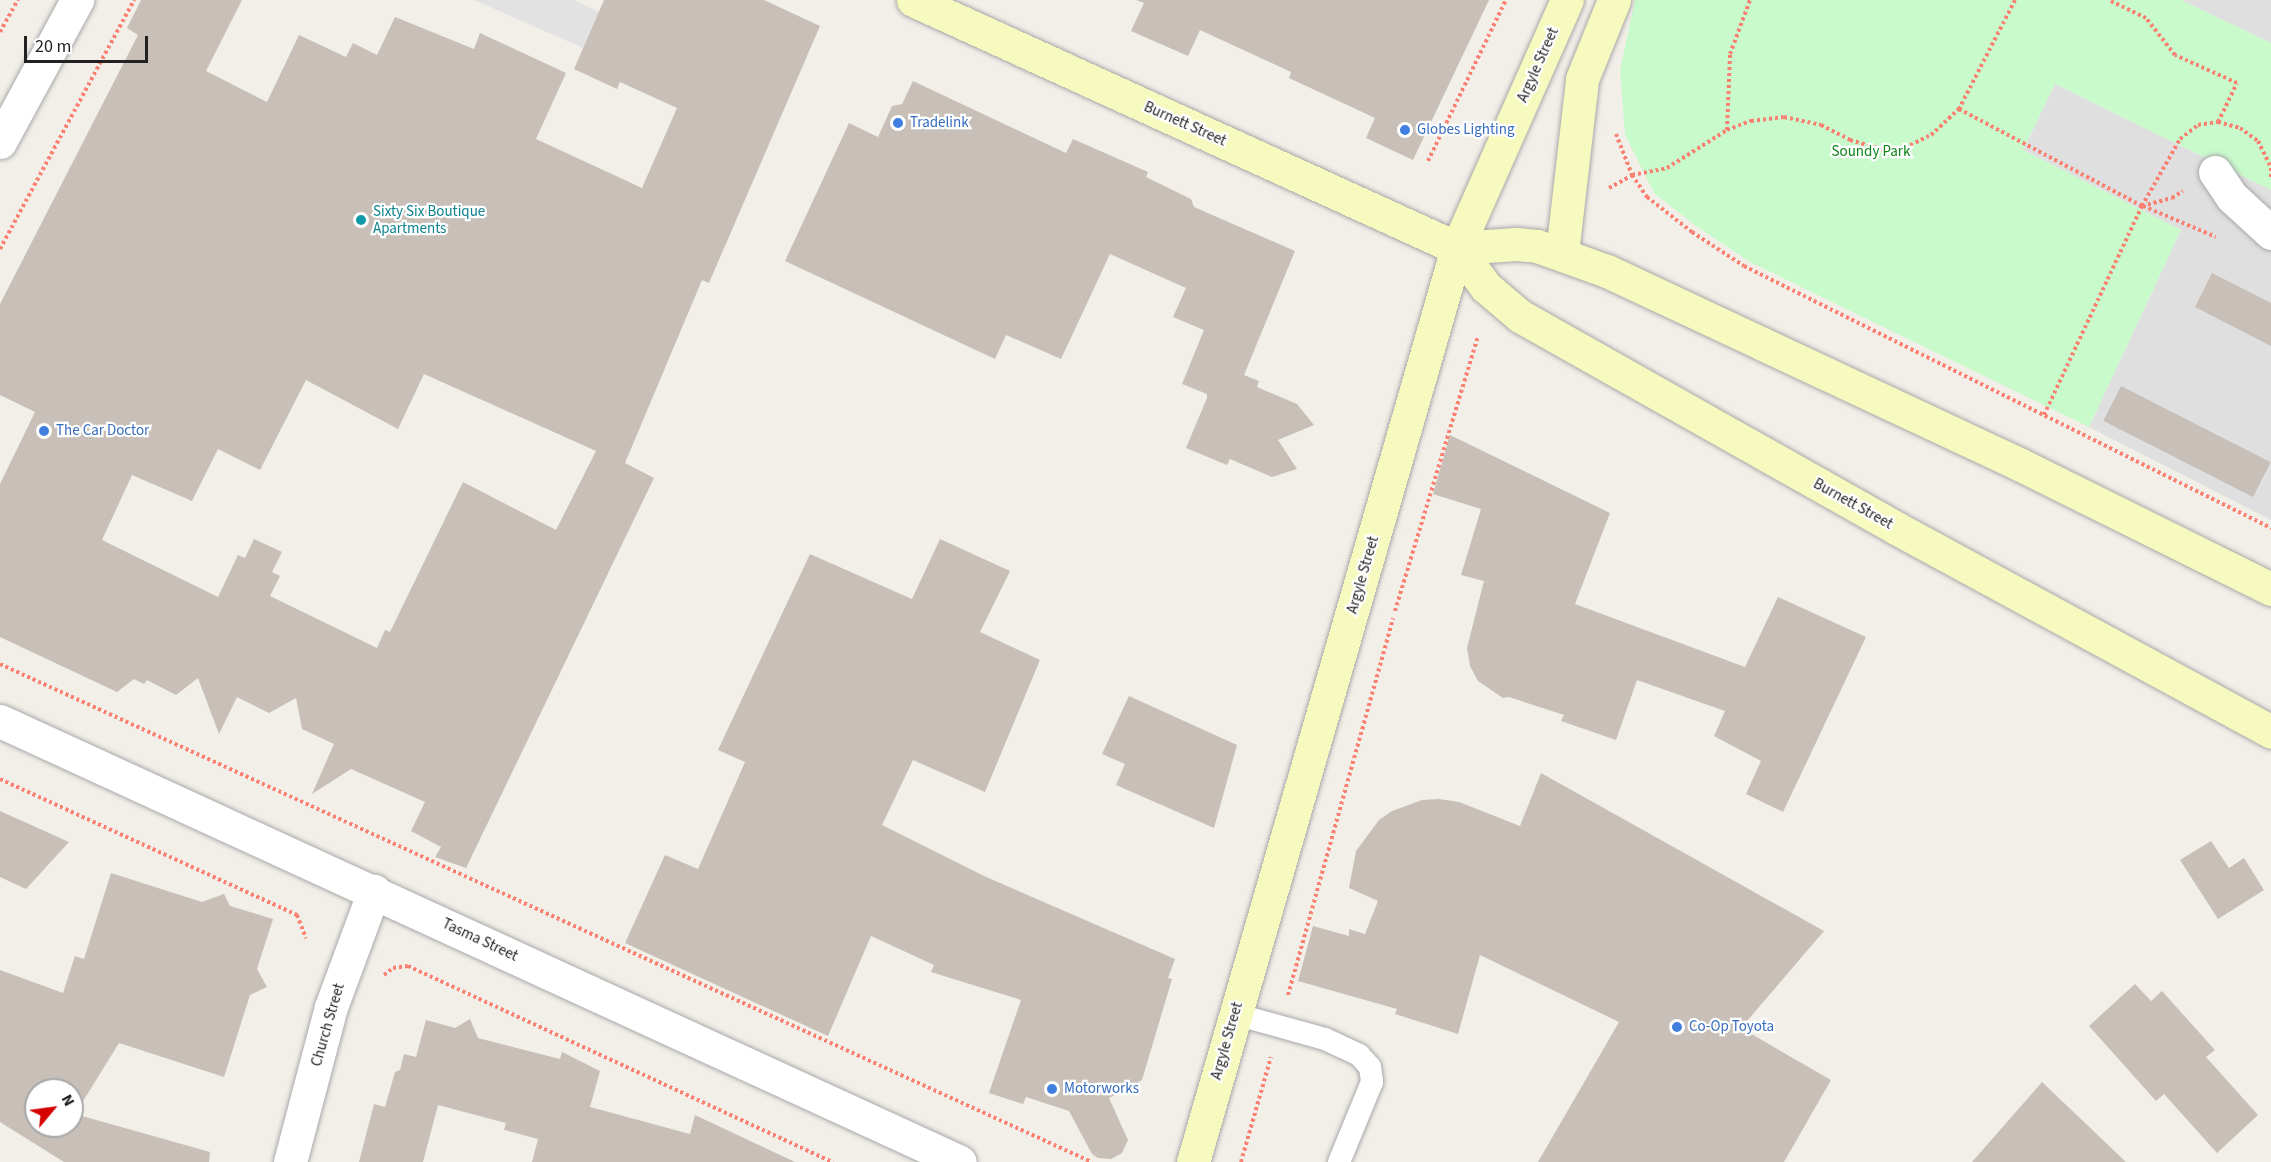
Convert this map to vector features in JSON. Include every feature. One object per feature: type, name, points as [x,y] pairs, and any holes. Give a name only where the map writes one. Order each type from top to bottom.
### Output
[{"type":"main road","name":"Argyle Street","points":[[1193,1162],[1457,248],[1567,0]]},
{"type":"main road","points":[[1562,253],[1582,79],[1614,0]]},
{"type":"main road","name":"Burnett Street","points":[[932,4],[1457,248],[1486,287],[1520,316],[1896,528],[2271,732]]},
{"type":"main road","name":"Burnett Street","points":[[1457,248],[1516,244],[1538,246],[1562,253],[1654,293],[2021,465],[2271,589]]},
{"type":"street","points":[[0,142],[77,0]]},
{"type":"street","points":[[2215,172],[2232,197],[2271,233]]},
{"type":"street","name":"Tasma Street","points":[[0,721],[960,1162]]},
{"type":"street","name":"Church Street","points":[[290,1162],[331,1007],[374,891]]},
{"type":"lane","points":[[1235,1014],[1325,1039],[1359,1055],[1370,1067],[1372,1082],[1339,1162]]},
{"type":"path","points":[[0,32],[18,0]]},
{"type":"path","points":[[0,249],[134,0]]},
{"type":"path","points":[[1428,161],[1506,0]]},
{"type":"path","points":[[1727,130],[1730,54],[1750,0]]},
{"type":"path","points":[[1604,191],[1632,175],[1667,168],[1727,130],[1751,121],[1784,117],[1821,125],[1850,140],[1881,148],[1905,148],[1931,135],[1959,109],[2015,0]]},
{"type":"path","points":[[2109,0],[2146,18],[2175,55],[2237,83],[2218,122]]},
{"type":"path","points":[[1959,109],[2142,206],[2218,238]]},
{"type":"path","points":[[2044,415],[2142,206],[2180,139],[2198,125],[2218,122],[2240,128],[2258,141],[2271,168],[2271,178]]},
{"type":"path","points":[[2142,206],[2172,198],[2215,172]]},
{"type":"path","points":[[1632,175],[1647,197],[1692,232],[1744,266],[2271,528]]},
{"type":"path","points":[[1242,1162],[1394,614],[1478,336]]},
{"type":"path","points":[[0,664],[1092,1162]]},
{"type":"path","points":[[0,779],[297,915],[306,938]]},
{"type":"path","points":[[384,975],[393,968],[408,966],[833,1162]]},
{"type":"shaded area","points":[[474,0],[574,0],[599,12],[583,48]]},
{"type":"shaded area","points":[[2181,0],[2271,0],[2271,43]]},
{"type":"shaded area","points":[[2055,84],[2271,190],[2271,520],[2089,427],[2181,230],[2023,150]]},
{"type":"green space","name":"Soundy Park","points":[[1635,0],[2181,0],[2271,43],[2271,190],[2055,84],[2023,150],[2181,230],[2089,427],[1750,262],[1696,226],[1654,193],[1625,135],[1620,70]]},
{"type":"building","points":[[141,0],[242,0],[206,71],[267,102],[299,35],[346,57],[353,43],[377,55],[395,17],[474,49],[480,33],[566,73],[536,139],[642,188],[677,108],[620,82],[617,89],[574,69],[604,0],[764,0],[820,26],[709,283],[702,280],[625,463],[654,478],[466,868],[435,857],[441,847],[411,831],[425,802],[351,769],[312,794],[334,744],[302,729],[296,698],[269,713],[237,697],[219,734],[198,678],[176,695],[147,680],[144,684],[134,679],[117,692],[0,637],[0,484],[35,412],[0,395],[0,304],[138,35],[127,28]],"holes":[[[424,374],[596,451],[556,530],[463,482],[390,632],[385,630],[377,648],[270,596],[280,576],[272,572],[282,552],[254,539],[245,558],[238,555],[218,597],[102,540],[132,475],[192,501],[218,449],[260,470],[306,380],[398,429]]]},
{"type":"building","points":[[1136,0],[1489,0],[1413,160],[1366,138],[1375,118],[1289,78],[1291,72],[1200,30],[1188,56],[1131,31],[1144,3]]},
{"type":"building","points":[[913,81],[1066,153],[1073,139],[1148,172],[1146,177],[1191,199],[1194,207],[1295,251],[1244,375],[1259,381],[1257,387],[1297,404],[1314,425],[1278,440],[1297,469],[1272,477],[1230,459],[1227,465],[1186,448],[1207,394],[1182,384],[1204,330],[1173,317],[1186,288],[1110,254],[1061,359],[1006,335],[995,359],[785,261],[849,123],[878,137],[892,106],[902,104]]},
{"type":"building","points":[[2212,273],[2271,303],[2271,346],[2195,307]]},
{"type":"building","points":[[2121,386],[2271,462],[2253,497],[2103,421]]},
{"type":"building","points":[[1450,435],[1610,513],[1575,604],[1745,667],[1778,597],[1866,637],[1783,812],[1746,794],[1761,761],[1714,736],[1725,711],[1637,680],[1616,740],[1561,721],[1564,715],[1509,697],[1503,698],[1478,681],[1470,666],[1467,648],[1484,581],[1461,575],[1481,509],[1433,494]]},
{"type":"building","points":[[940,539],[1010,571],[980,632],[1040,660],[985,792],[913,760],[882,825],[984,876],[1175,959],[1168,978],[1172,979],[1142,1080],[1109,1098],[1128,1140],[1122,1153],[1111,1159],[1098,1158],[1092,1154],[1069,1111],[1026,1097],[1023,1104],[989,1093],[1021,1000],[931,972],[934,965],[871,936],[828,1036],[625,943],[665,855],[698,869],[745,762],[718,750],[810,554],[912,599]]},
{"type":"building","points":[[1129,696],[1237,745],[1214,828],[1116,785],[1125,764],[1102,754]]},
{"type":"building","points":[[1541,773],[1824,931],[1741,1028],[1831,1080],[1784,1162],[1538,1162],[1619,1022],[1480,955],[1458,1034],[1395,1014],[1397,1009],[1298,981],[1313,926],[1349,936],[1349,929],[1365,934],[1378,901],[1349,888],[1356,851],[1379,820],[1392,811],[1422,800],[1439,799],[1459,802],[1520,826]]},
{"type":"building","points":[[0,811],[69,842],[26,889],[0,877]]},
{"type":"building","points":[[2211,841],[2229,868],[2244,858],[2264,890],[2218,919],[2180,860]]},
{"type":"building","points":[[111,873],[202,902],[224,894],[230,906],[273,919],[257,969],[267,987],[250,995],[224,1077],[119,1043],[84,1099],[84,1078],[24,1078],[24,1137],[0,1122],[0,970],[63,993],[75,956],[84,959]]},
{"type":"building","points":[[2135,984],[2151,1001],[2162,991],[2215,1050],[2206,1057],[2258,1115],[2217,1153],[2164,1094],[2156,1101],[2089,1026]]},
{"type":"building","points":[[470,1019],[478,1038],[560,1059],[562,1052],[600,1071],[590,1107],[690,1134],[695,1115],[795,1162],[532,1162],[538,1139],[504,1130],[506,1123],[438,1105],[423,1162],[359,1162],[374,1104],[385,1107],[395,1072],[400,1070],[404,1054],[416,1057],[426,1020],[455,1028]]},
{"type":"building","points":[[2042,1082],[2126,1162],[1972,1162]]},
{"type":"building","points":[[84,1117],[210,1152],[209,1162],[64,1162],[26,1138],[84,1138]]},
{"type":"place","name":"Tradelink","points":[[898,123]]},
{"type":"place","name":"Globes Lighting","points":[[1405,130]]},
{"type":"place","name":"Sixty Six Boutique Apartments","points":[[361,220]]},
{"type":"place","name":"The Car Doctor","points":[[44,431]]},
{"type":"place","name":"Co-Op Toyota","points":[[1677,1027]]},
{"type":"place","name":"Motorworks","points":[[1052,1089]]}]
